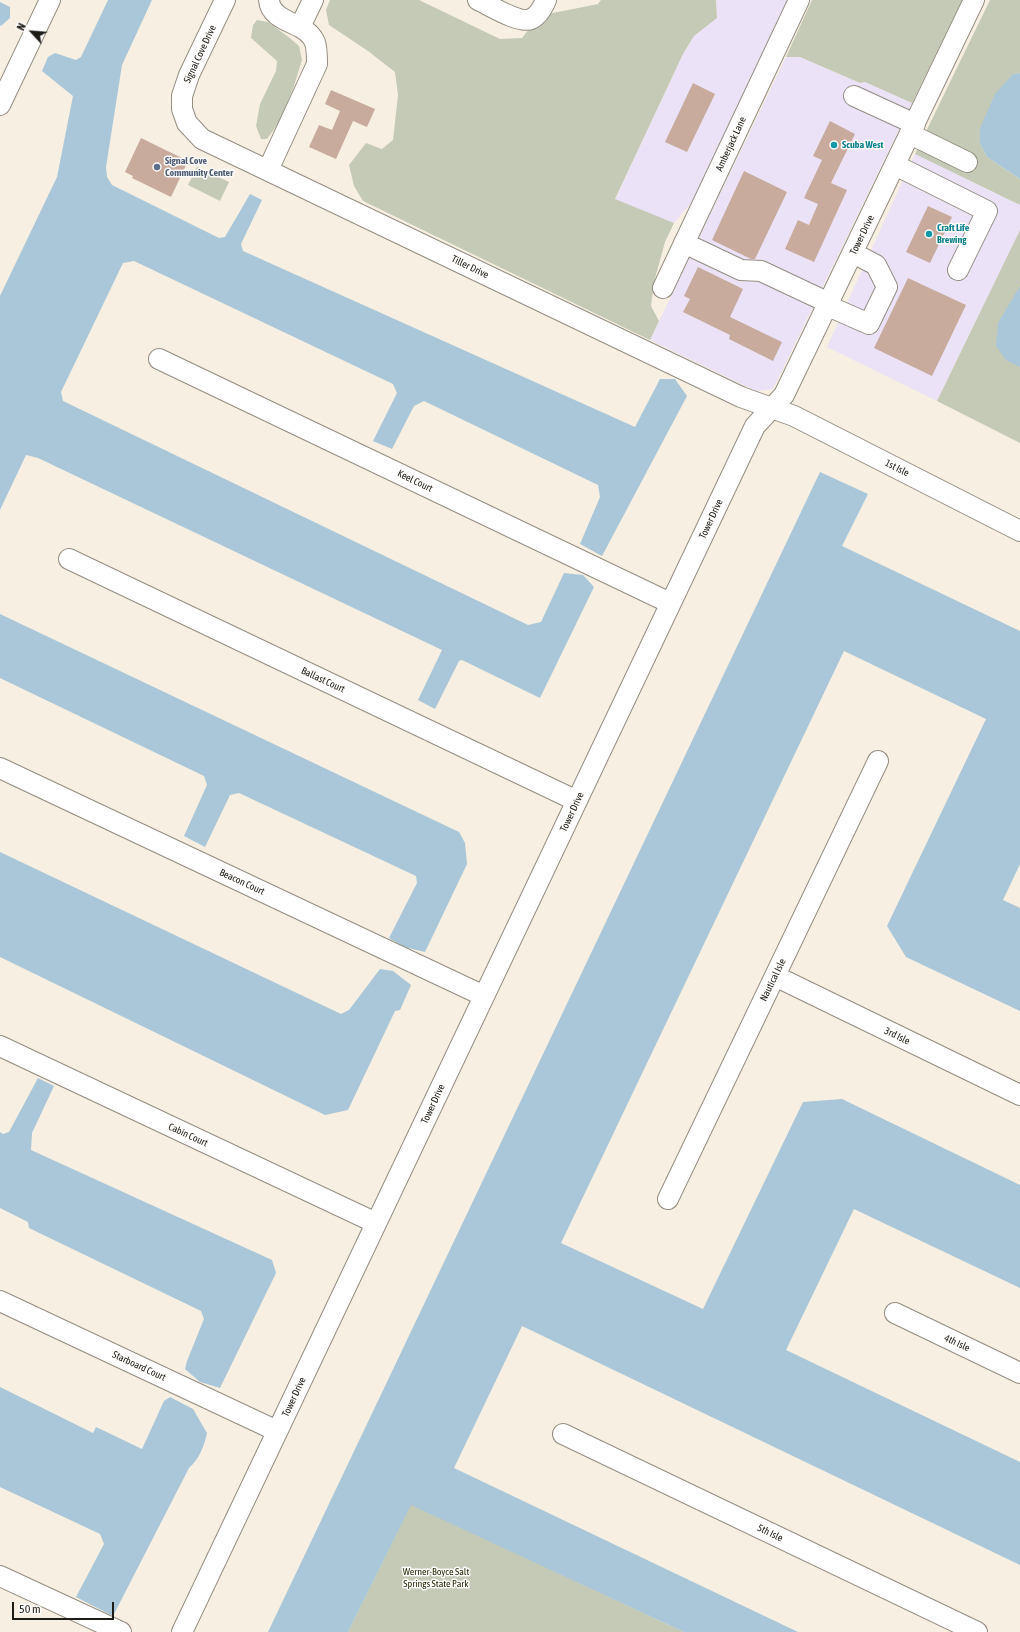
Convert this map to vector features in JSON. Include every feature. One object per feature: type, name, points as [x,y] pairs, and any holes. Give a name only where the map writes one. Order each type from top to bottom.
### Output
[{"type":"street","points":[[0,105],[50,0]]},
{"type":"street","name":"Signal Cove Drive","points":[[182,109],[182,96],[189,75],[225,0]]},
{"type":"street","points":[[268,170],[317,64],[317,50],[314,39],[310,33],[281,18],[273,11],[269,0]]},
{"type":"street","points":[[300,27],[313,0]]},
{"type":"street","points":[[478,0],[521,20],[530,20],[537,15],[546,0]]},
{"type":"street","name":"Amberjack Lane","points":[[662,288],[799,0]]},
{"type":"street","name":"Tower Drive","points":[[182,1632],[755,426],[784,395],[974,0]]},
{"type":"street","points":[[854,96],[967,162]]},
{"type":"street","name":"Tiller Drive","points":[[182,109],[187,123],[202,139],[742,397],[772,408]]},
{"type":"street","points":[[895,165],[987,211],[958,270]]},
{"type":"street","points":[[684,243],[742,270],[761,271],[869,324],[887,287],[876,265],[853,253]]},
{"type":"street","name":"Keel Court","points":[[159,359],[670,603]]},
{"type":"street","name":"1st Isle","points":[[772,408],[794,416],[1020,531]]},
{"type":"street","name":"Ballast Court","points":[[69,559],[577,800]]},
{"type":"street","name":"Nautical Isle","points":[[668,1199],[878,761]]},
{"type":"street","name":"Beacon Court","points":[[0,768],[484,996]]},
{"type":"street","name":"3rd Isle","points":[[775,976],[1020,1095]]},
{"type":"street","name":"Cabin Court","points":[[0,1046],[376,1223]]},
{"type":"street","name":"Starboard Court","points":[[0,1300],[277,1431]]},
{"type":"street","name":"4th Isle","points":[[894,1313],[1020,1373]]},
{"type":"street","name":"5th Isle","points":[[563,1434],[977,1632]]},
{"type":"street","points":[[0,1576],[121,1632]]},
{"type":"shaded area","points":[[716,0],[787,0],[691,203],[674,223],[615,200],[683,54],[694,36],[717,18]]},
{"type":"shaded area","points":[[786,57],[800,57],[860,83],[865,82],[912,103],[773,389],[756,391],[650,340]]},
{"type":"shaded area","points":[[915,154],[1020,205],[1020,230],[937,401],[827,347]]},
{"type":"green space","points":[[330,0],[419,0],[500,39],[522,38],[533,24],[548,14],[598,4],[601,0],[716,0],[717,18],[694,36],[683,54],[615,199],[674,223],[665,242],[654,282],[651,306],[659,321],[650,340],[363,201],[354,186],[349,165],[366,143],[382,149],[393,140],[398,95],[395,72],[368,51],[329,25],[326,10]]},
{"type":"green space","points":[[812,0],[962,0],[912,103],[865,82],[860,83],[800,57],[786,57]]},
{"type":"green space","points":[[990,0],[1020,0],[1020,73],[1013,74],[980,128],[980,144],[987,157],[1020,179],[1020,205],[915,154]]},
{"type":"green space","points":[[257,20],[268,22],[299,46],[302,60],[294,86],[280,121],[267,139],[261,139],[256,126],[260,104],[276,71],[277,61],[251,38],[253,25]]},
{"type":"green space","points":[[197,167],[229,182],[220,201],[188,185]]},
{"type":"green space","points":[[1020,230],[1020,443],[937,401]]},
{"type":"green space","name":"Werner-Boyce Salt Springs State Park","points":[[411,1504],[684,1632],[348,1632]]},
{"type":"water","points":[[108,0],[152,0],[122,65],[106,167],[107,177],[112,185],[219,238],[225,237],[250,194],[262,200],[241,244],[243,251],[635,427],[660,379],[675,379],[687,396],[602,556],[580,544],[600,497],[598,485],[424,401],[414,406],[392,449],[373,441],[397,393],[393,384],[134,261],[123,263],[61,392],[63,401],[528,625],[541,622],[564,573],[583,575],[594,587],[540,698],[462,660],[459,661],[435,709],[418,700],[442,650],[38,458],[26,455],[0,510],[0,296],[57,177],[73,96],[42,71],[48,57],[55,53],[76,60],[81,57]]},
{"type":"water","points":[[0,2],[10,7],[10,18],[1,26],[0,25]]},
{"type":"water","points":[[1020,73],[1020,179],[987,157],[980,144],[980,128],[995,94],[1013,74]]},
{"type":"water","points":[[1020,286],[1020,367],[1006,360],[996,346],[998,323]]},
{"type":"water","points":[[820,472],[868,494],[842,546],[1020,631],[1020,864],[1003,900],[1020,908],[1020,1011],[906,957],[887,926],[986,719],[844,651],[561,1243],[703,1309],[803,1102],[842,1099],[1020,1185],[1020,1288],[854,1209],[786,1350],[1020,1462],[1020,1565],[522,1326],[454,1468],[798,1632],[684,1632],[411,1505],[348,1632],[268,1632]]},
{"type":"water","points":[[0,614],[459,832],[465,843],[467,864],[425,952],[404,947],[389,938],[417,883],[416,876],[239,793],[230,795],[205,847],[184,836],[207,785],[204,776],[0,678]]},
{"type":"water","points":[[0,852],[341,1014],[349,1010],[380,969],[393,971],[411,985],[400,1010],[395,1011],[348,1110],[325,1115],[0,957]]},
{"type":"water","points":[[38,1078],[54,1086],[32,1133],[31,1150],[272,1260],[276,1273],[220,1388],[200,1382],[185,1369],[204,1319],[201,1311],[29,1228],[28,1222],[0,1208],[0,1132],[3,1134],[9,1132]]},
{"type":"water","points":[[0,1387],[93,1433],[96,1427],[142,1449],[164,1401],[170,1397],[193,1409],[207,1433],[201,1452],[196,1461],[189,1468],[113,1616],[76,1597],[104,1544],[100,1534],[0,1487]]},
{"type":"building","points":[[693,83],[715,94],[687,152],[665,142]]},
{"type":"building","points":[[331,90],[375,109],[367,127],[353,121],[336,159],[309,147],[319,125],[332,130],[340,111],[325,104]]},
{"type":"building","points":[[830,121],[855,134],[831,183],[847,190],[814,262],[785,249],[798,220],[809,225],[818,204],[804,198],[822,160],[813,156]]},
{"type":"building","name":"Signal Cove Community Center","points":[[141,138],[188,161],[171,197],[132,178],[133,176],[125,172]]},
{"type":"building","points":[[744,171],[787,192],[755,259],[751,259],[712,240]]},
{"type":"building","name":"Craft Life Brewing","points":[[928,206],[952,217],[930,263],[906,252]]},
{"type":"building","points":[[698,267],[743,289],[730,317],[782,342],[773,361],[729,339],[730,335],[683,312],[690,299],[684,296]]},
{"type":"building","points":[[908,278],[966,305],[932,376],[874,348]]},
{"type":"place","name":"Scuba West","points":[[834,145]]},
{"type":"place","name":"Signal Cove Community Center","points":[[157,167]]},
{"type":"place","name":"Craft Life Brewing","points":[[929,234]]}]
